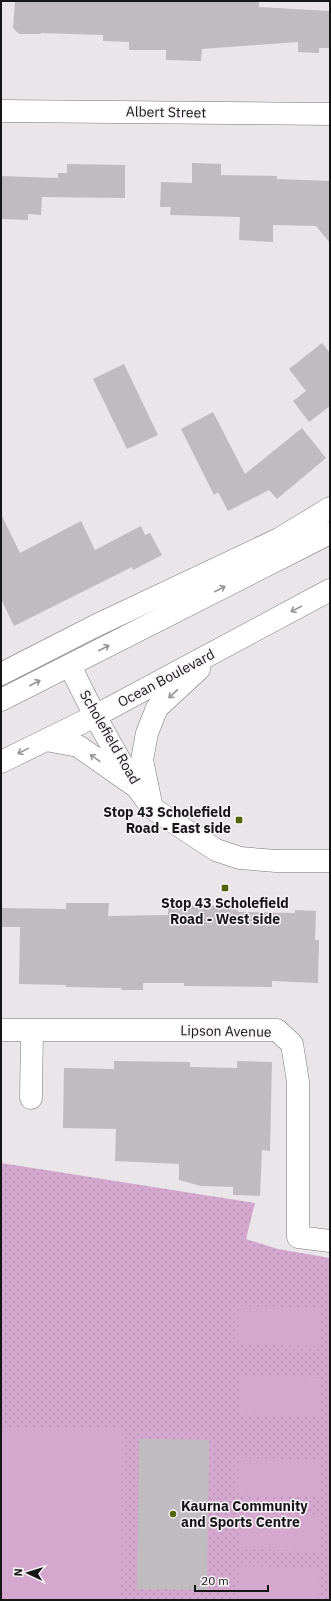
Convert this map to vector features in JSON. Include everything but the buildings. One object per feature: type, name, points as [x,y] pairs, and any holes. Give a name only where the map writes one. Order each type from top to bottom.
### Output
[{"type":"street","name":"Albert Street","points":[[1,110],[330,114]]},
{"type":"street","points":[[1,674],[95,626],[279,539],[330,508]]},
{"type":"street","points":[[1,700],[330,533]]},
{"type":"street","name":"Ocean Boulevard","points":[[1,762],[95,716],[330,590]]},
{"type":"street","points":[[152,808],[142,760],[147,733],[157,708],[222,648]]},
{"type":"street","name":"Scholefield Road","points":[[70,666],[95,716],[127,773],[152,808],[216,850],[240,858],[330,860]]},
{"type":"street","points":[[46,740],[78,746],[138,788]]},
{"type":"street","name":"Lipson Avenue","points":[[1,1030],[277,1030],[292,1044],[298,1082],[298,1237],[330,1241]]},
{"type":"street","points":[[31,1098],[32,1030]]},
{"type":"shaded area","points":[[1,1163],[255,1203],[246,1239],[278,1249],[330,1258],[330,1600],[1,1600]]},
{"type":"shaded area","points":[[239,1306],[320,1308],[319,1346],[238,1344]]},
{"type":"shaded area","points":[[240,1376],[320,1378],[319,1416],[239,1414]]},
{"type":"shaded area","points":[[1,1428],[122,1428],[121,1600],[1,1600]]},
{"type":"shaded area","points":[[239,1458],[320,1460],[319,1497],[238,1494]]},
{"type":"shaded area","points":[[240,1513],[320,1515],[319,1551],[240,1549]]},
{"type":"shaded area","points":[[239,1566],[319,1568],[318,1600],[238,1600]]},
{"type":"place","name":"Stop 43 Scholefield Road - East side","points":[[239,820]]},
{"type":"place","name":"Stop 43 Scholefield Road - West side","points":[[225,888]]},
{"type":"place","name":"Kaurna Community and Sports Centre","points":[[173,1514]]}]
